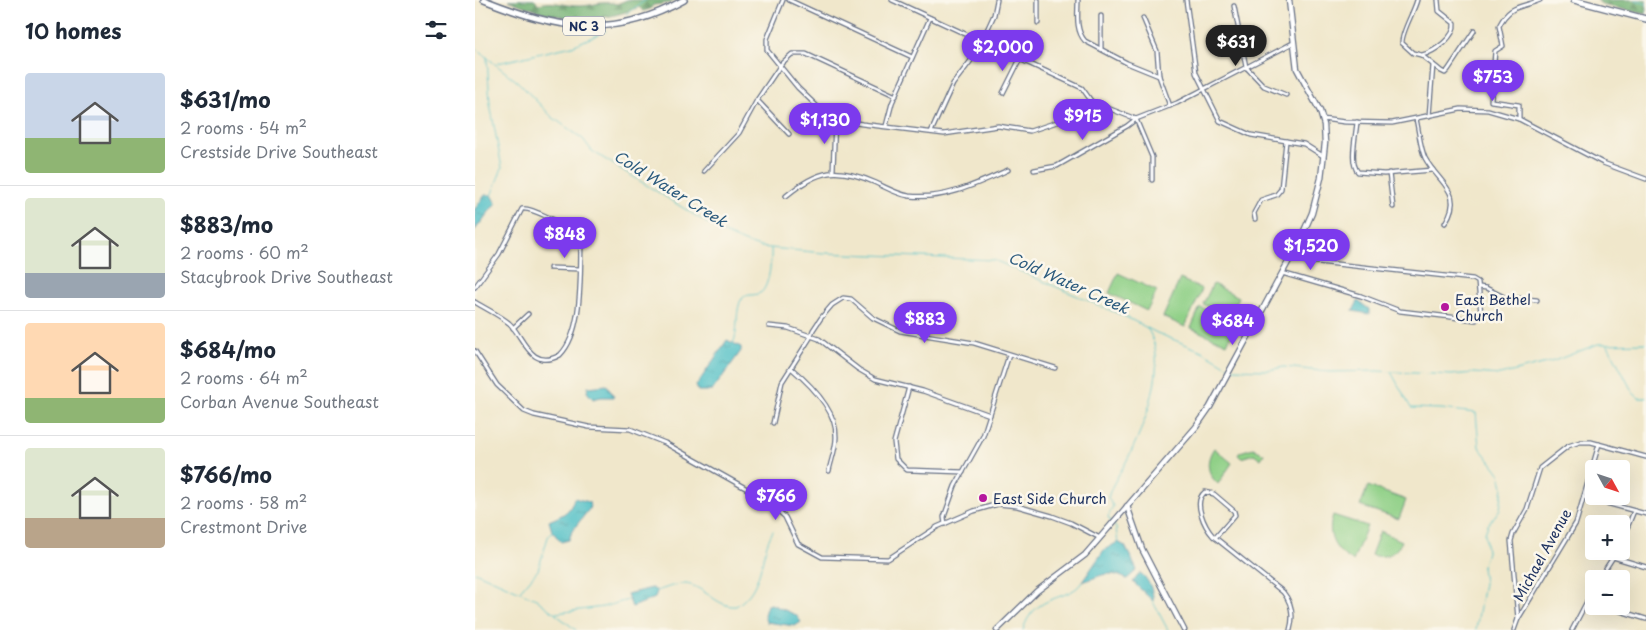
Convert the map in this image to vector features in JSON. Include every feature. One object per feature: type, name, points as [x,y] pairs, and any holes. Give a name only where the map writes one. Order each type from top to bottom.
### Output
[{"type":"main road","name":"NC 3","points":[[484,0],[533,19],[581,26],[627,22],[655,14],[684,0]]},
{"type":"main road","points":[[997,630],[1037,592],[1077,562],[1196,427],[1229,372],[1290,259],[1312,213],[1319,188],[1325,132],[1323,119],[1298,74],[1289,0]]},
{"type":"main road","points":[[1574,0],[1646,19]]},
{"type":"main road","points":[[1127,506],[1142,549],[1184,630]]},
{"type":"street","points":[[783,0],[766,47],[805,96],[835,119],[948,134],[998,126],[1025,131],[1039,130],[1092,102]]},
{"type":"street","points":[[789,0],[913,57]]},
{"type":"street","points":[[892,0],[1082,88],[1092,102],[1136,118],[1150,152],[1154,174],[1152,180]]},
{"type":"street","points":[[931,132],[953,84],[971,61],[994,15],[997,0]]},
{"type":"street","points":[[1038,0],[1038,23]]},
{"type":"street","points":[[1078,0],[1081,35],[1088,43],[1127,63],[1159,76]]},
{"type":"street","points":[[1186,0],[1196,73],[1223,123],[1251,135],[1304,144],[1323,156]]},
{"type":"street","points":[[1417,0],[1402,41],[1406,48],[1421,55],[1433,65],[1446,72],[1474,31]]},
{"type":"street","points":[[1421,55],[1441,45],[1454,29],[1454,23],[1437,8],[1438,0]]},
{"type":"street","points":[[1519,119],[1519,105],[1491,101],[1495,51],[1503,46],[1499,26],[1511,10],[1527,2],[1540,0]]},
{"type":"street","points":[[1234,6],[1246,67],[1264,86],[1286,95]]},
{"type":"street","points":[[1101,16],[1101,48]]},
{"type":"street","points":[[886,126],[895,96],[930,18]]},
{"type":"street","points":[[1143,18],[1157,51],[1159,76],[1170,106]]},
{"type":"street","points":[[1035,170],[1061,164],[1127,126],[1136,118],[1170,106],[1293,43]]},
{"type":"street","points":[[704,172],[739,133],[757,100],[790,56],[803,53],[895,96]]},
{"type":"street","points":[[1003,93],[1020,59]]},
{"type":"street","points":[[1429,116],[1433,65]]},
{"type":"street","points":[[757,100],[789,134]]},
{"type":"street","points":[[1323,119],[1392,123],[1448,111],[1473,109],[1499,113],[1519,119],[1603,164],[1646,179]]},
{"type":"street","points":[[833,171],[835,119]]},
{"type":"street","points":[[1416,119],[1424,154],[1453,199],[1453,209],[1445,223]]},
{"type":"street","points":[[1357,122],[1354,160],[1356,170],[1364,174],[1433,170]]},
{"type":"street","points":[[1255,219],[1254,213],[1261,200],[1276,195],[1281,188],[1286,141]]},
{"type":"street","points":[[785,196],[808,178],[833,171],[855,175],[902,194],[915,196],[959,190],[1008,170]]},
{"type":"street","points":[[1389,173],[1393,207]]},
{"type":"street","points":[[475,287],[499,254],[522,209],[526,208],[578,235],[581,244],[575,327],[572,337],[560,355],[547,359],[533,353],[522,343],[513,328],[475,302]]},
{"type":"street","points":[[1282,273],[1367,298],[1401,311],[1471,319],[1478,319],[1481,314],[1479,287],[1477,281],[1471,278],[1290,259]]},
{"type":"street","points":[[550,268],[580,269]]},
{"type":"street","points":[[1479,287],[1486,288],[1504,297],[1537,300]]},
{"type":"street","points":[[773,423],[782,382],[827,309],[839,299],[847,298],[854,300],[873,318],[892,328],[974,343],[1055,368]]},
{"type":"street","points":[[513,328],[528,314]]},
{"type":"street","points":[[769,326],[787,328],[824,342],[867,375],[944,397],[990,415]]},
{"type":"street","points":[[475,352],[497,384],[524,411],[589,427],[630,429],[665,443],[771,504],[785,517],[798,544],[818,555],[839,558],[888,559],[945,524],[986,506],[1003,504],[1071,523],[1100,538]]},
{"type":"street","points":[[945,524],[944,517],[950,500],[963,472],[980,443],[1009,355]]},
{"type":"street","points":[[791,368],[809,383],[833,418],[836,437],[829,471]]},
{"type":"street","points":[[909,387],[894,442],[893,452],[897,462],[907,470],[963,472]]},
{"type":"street","points":[[1514,630],[1518,619],[1511,541],[1527,509],[1539,470],[1549,458],[1573,443],[1599,444],[1646,457]]},
{"type":"street","name":"Michael Avenue","points":[[1518,619],[1576,523],[1599,444]]},
{"type":"street","points":[[1215,538],[1235,515],[1234,511],[1214,494],[1205,492],[1200,498],[1201,512],[1208,531],[1215,538],[1288,598],[1293,617],[1290,630]]},
{"type":"street","points":[[1584,497],[1646,514]]},
{"type":"street","points":[[1630,521],[1634,511]]},
{"type":"street","points":[[1623,560],[1646,567]]},
{"type":"street","points":[[1572,630],[1585,605]]},
{"type":"street","points":[[1630,614],[1646,619]]},
{"type":"green space","points":[[508,0],[534,0],[539,4],[550,3],[579,6],[607,3],[617,4],[627,0],[675,0],[670,3],[653,5],[650,9],[643,11],[639,7],[622,13],[589,19],[558,16]]},
{"type":"green space","points":[[1597,0],[1646,0],[1646,14],[1602,5]]},
{"type":"green space","points":[[1118,273],[1157,291],[1147,311],[1109,293]]},
{"type":"green space","points":[[1180,279],[1202,289],[1185,327],[1163,317]]},
{"type":"green space","points":[[1213,284],[1239,297],[1229,317],[1203,304]]},
{"type":"green space","points":[[1200,307],[1237,322],[1227,344],[1191,328]]},
{"type":"green space","points":[[1214,448],[1232,463],[1218,484],[1211,476],[1208,462]]},
{"type":"green space","points":[[1253,448],[1264,454],[1261,459],[1254,454],[1241,458],[1238,455],[1240,452]]},
{"type":"green space","points":[[1368,486],[1406,500],[1399,519],[1360,506]]},
{"type":"green space","points":[[1333,515],[1367,526],[1353,561],[1346,557],[1333,542],[1331,522]]},
{"type":"green space","points":[[1380,531],[1402,541],[1397,549],[1385,556],[1371,555]]},
{"type":"water","points":[[485,195],[491,195],[496,203],[475,230],[475,209]]},
{"type":"water","points":[[1358,301],[1369,309],[1369,314],[1353,311]]},
{"type":"water","points":[[727,340],[741,347],[741,351],[712,391],[698,391],[696,386]]},
{"type":"water","points":[[607,385],[614,397],[593,399],[587,392],[588,387]]},
{"type":"water","points":[[574,498],[589,502],[590,508],[572,531],[569,540],[561,542],[552,531],[549,521],[568,511]]},
{"type":"water","points":[[1118,542],[1125,546],[1137,570],[1127,579],[1109,574],[1082,582],[1104,550]]},
{"type":"water","points":[[1140,573],[1150,585],[1153,601],[1133,582]]},
{"type":"water","points":[[652,588],[657,591],[655,598],[632,607],[627,594]]},
{"type":"water","points":[[771,604],[796,615],[801,622],[795,626],[766,622],[764,615],[767,605]]},
{"type":"waterway","points":[[626,14],[646,0]]},
{"type":"waterway","points":[[1636,0],[1646,4]]},
{"type":"waterway","points":[[498,63],[572,46],[606,31]]},
{"type":"waterway","name":"Cold Water Creek","points":[[475,48],[519,83],[552,117],[583,139],[592,151],[720,231],[747,243],[760,247],[824,253],[994,260],[1126,317],[1157,333],[1202,351],[1229,367]]},
{"type":"waterway","points":[[487,57],[490,104],[502,168],[491,196]]},
{"type":"waterway","points":[[733,344],[740,302],[744,297],[760,293],[766,286],[771,249]]},
{"type":"waterway","points":[[1118,544],[1116,528],[1108,517],[1113,506],[1108,498],[1111,488],[1141,430],[1152,394],[1156,376],[1156,358],[1154,342],[1147,328]]},
{"type":"waterway","name":"Cold Water Creek","points":[[1233,369],[1268,370],[1284,367],[1330,372],[1377,371],[1451,375],[1474,373],[1500,375],[1554,361],[1598,344],[1646,343]]},
{"type":"waterway","points":[[1608,345],[1633,393],[1639,398],[1646,398]]},
{"type":"waterway","points":[[1391,372],[1411,408],[1476,413],[1479,447],[1500,474],[1503,487],[1500,509],[1488,525],[1485,533],[1487,552],[1482,567],[1484,583],[1476,630]]},
{"type":"waterway","points":[[520,591],[538,570],[548,537],[553,530]]},
{"type":"waterway","points":[[656,591],[676,585],[690,585],[715,600],[729,606],[736,606],[752,590],[760,572],[768,541],[773,531]]},
{"type":"waterway","points":[[475,572],[536,599],[576,630]]},
{"type":"waterway","points":[[1023,630],[1028,618],[1035,609],[1043,603],[1069,593],[1082,582]]},
{"type":"waterway","points":[[556,613],[603,607],[631,599]]},
{"type":"waterway","points":[[1152,600],[1168,630]]},
{"type":"place","name":"East Bethel Church","points":[[1445,307]]},
{"type":"place","name":"East Side Church","points":[[983,498]]}]
